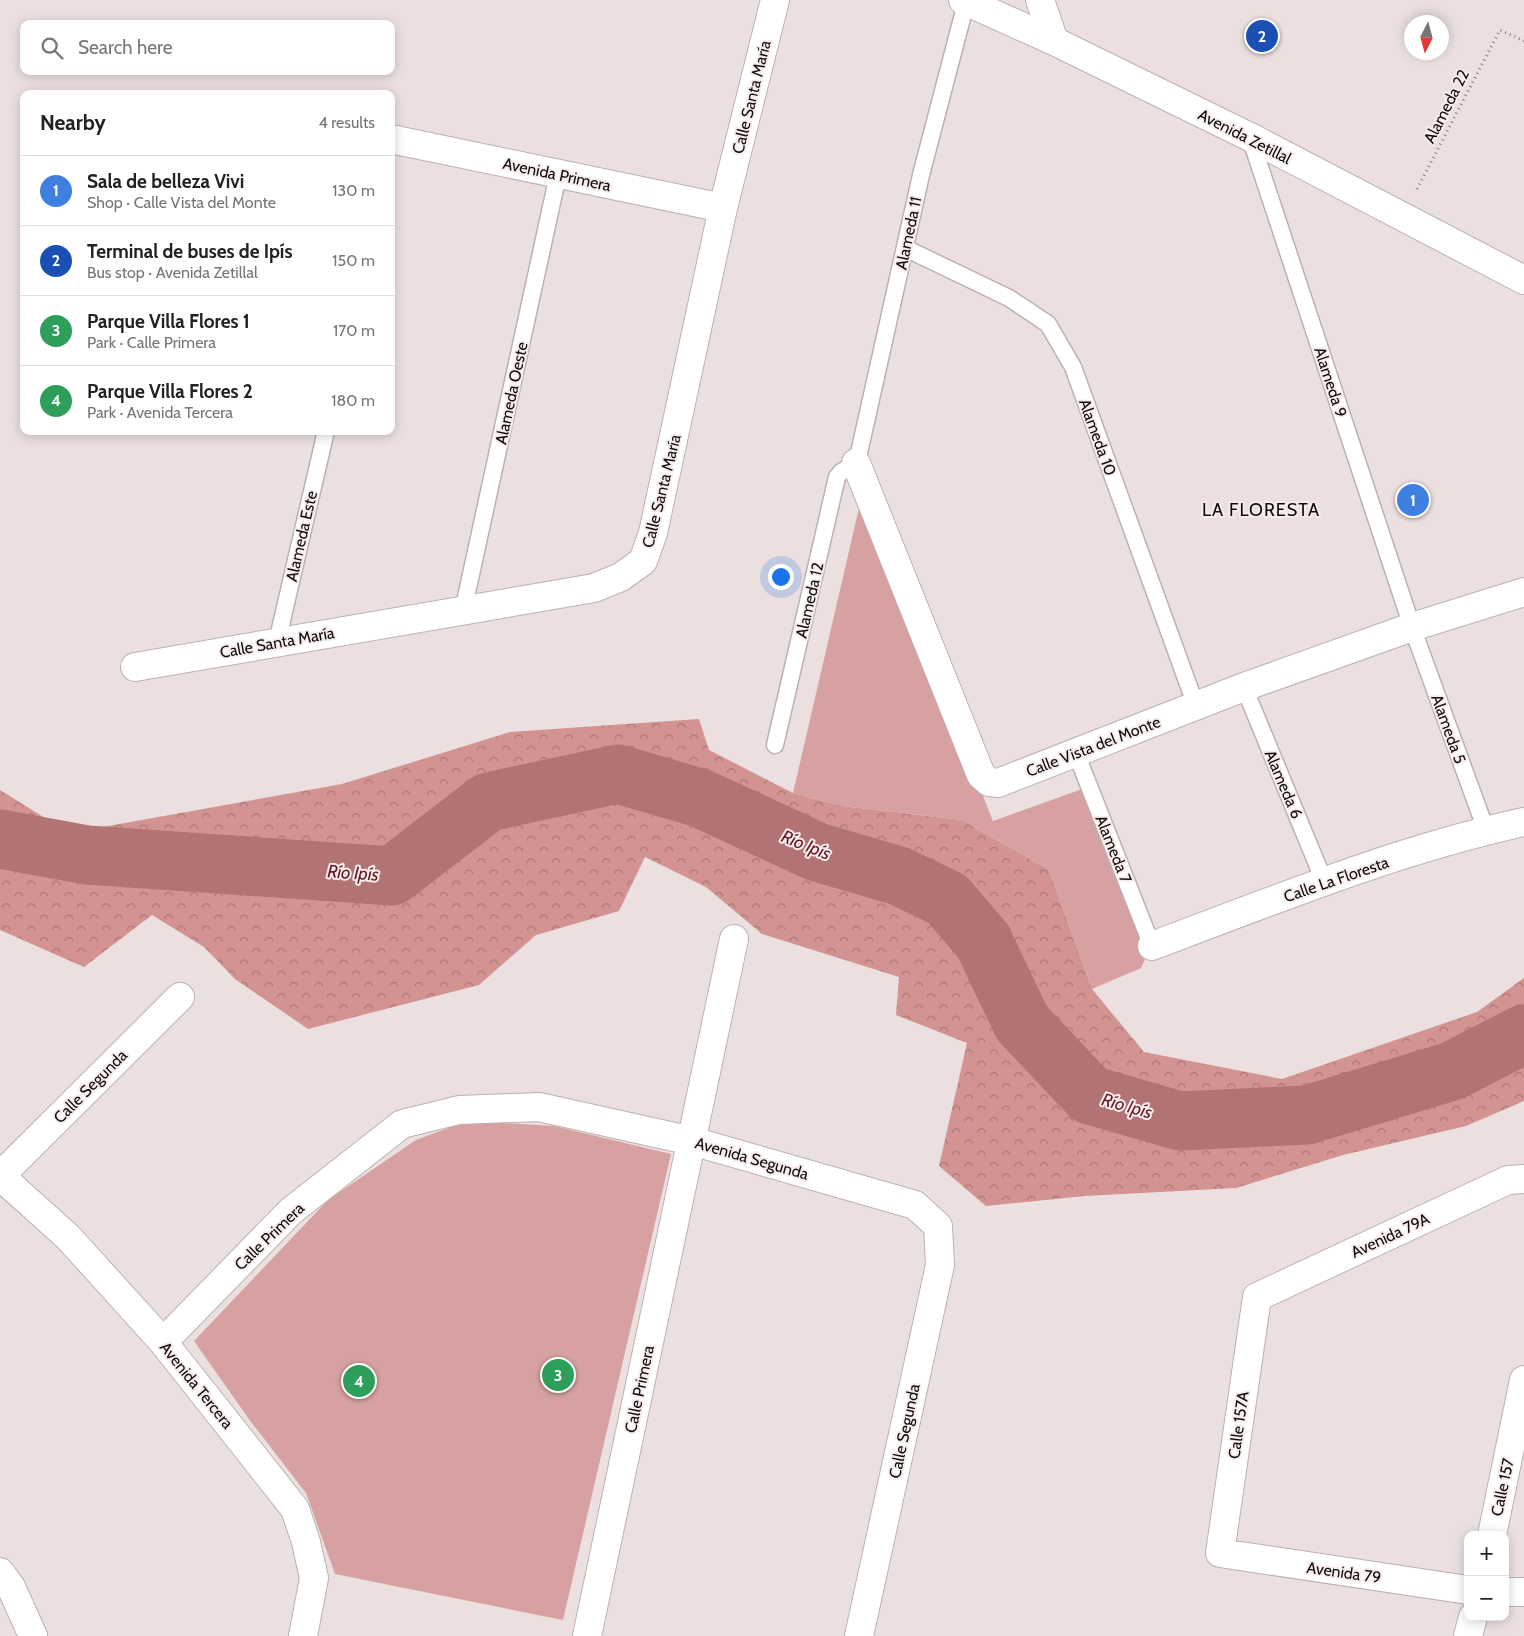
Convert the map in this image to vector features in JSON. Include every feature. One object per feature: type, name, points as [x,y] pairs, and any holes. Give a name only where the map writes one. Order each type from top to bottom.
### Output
[{"type":"street","name":"Calle Santa María","points":[[135,667],[594,588],[621,577],[643,561],[654,533],[724,208],[774,0]]},
{"type":"street","points":[[1040,0],[1054,41]]},
{"type":"street","name":"Avenida Zetillal","points":[[965,2],[1054,41],[1250,137],[1524,280]]},
{"type":"street","name":"Avenida Primera","points":[[395,145],[724,208]]},
{"type":"street","name":"Calle Vista del Monte","points":[[856,463],[981,775],[989,782],[998,783],[1244,688],[1412,628],[1524,592]]},
{"type":"street","name":"Calle La Floresta","points":[[1152,946],[1324,882],[1486,830],[1524,822]]},
{"type":"street","name":"Calle Primera","points":[[587,1636],[734,939]]},
{"type":"street","name":"Calle Segunda","points":[[0,1176],[180,997]]},
{"type":"street","name":"Calle Primera","points":[[163,1342],[291,1211],[402,1124],[459,1110],[539,1107],[557,1111]]},
{"type":"street","name":"Avenida Segunda","points":[[557,1111],[692,1141],[915,1205],[938,1226]]},
{"type":"street","name":"Avenida Tercera","points":[[0,1176],[68,1237],[163,1342],[295,1509],[306,1542],[314,1578],[303,1636]]},
{"type":"street","name":"Avenida 79A","points":[[1257,1297],[1508,1180],[1524,1179]]},
{"type":"street","name":"Calle Segunda","points":[[859,1636],[940,1265],[938,1226]]},
{"type":"street","name":"Calle 157A","points":[[1220,1554],[1257,1297]]},
{"type":"street","name":"Calle 157","points":[[1493,1531],[1524,1380]]},
{"type":"street","name":"Avenida 79","points":[[1220,1554],[1464,1589]]},
{"type":"street","points":[[0,1572],[12,1587],[33,1636]]},
{"type":"street","points":[[1509,1592],[1524,1592]]},
{"type":"street","points":[[1468,1636],[1472,1621]]},
{"type":"lane","name":"Alameda 11","points":[[856,463],[921,175],[965,2]]},
{"type":"lane","name":"Alameda 9","points":[[1250,137],[1412,628]]},
{"type":"lane","name":"Alameda Oeste","points":[[463,611],[558,175]]},
{"type":"lane","name":"Alameda 10","points":[[905,248],[1009,298],[1048,324],[1073,367],[1196,706]]},
{"type":"lane","name":"Alameda Este","points":[[277,642],[325,435]]},
{"type":"lane","name":"Alameda 12","points":[[776,746],[837,477],[840,472],[856,463]]},
{"type":"lane","name":"Alameda 5","points":[[1412,628],[1486,830]]},
{"type":"lane","name":"Alameda 6","points":[[1244,688],[1324,882]]},
{"type":"lane","name":"Alameda 7","points":[[1076,753],[1152,946]]},
{"type":"path","name":"Alameda 22","points":[[1403,216],[1500,30],[1524,41]]},
{"type":"green space","points":[[699,719],[709,750],[793,793],[843,806],[962,820],[1049,870],[1092,989],[1144,1052],[1282,1079],[1477,1012],[1524,978],[1524,1101],[1466,1126],[1343,1155],[1236,1188],[1085,1196],[986,1206],[939,1166],[967,1043],[896,1015],[899,977],[762,934],[706,887],[645,857],[619,911],[536,935],[479,985],[308,1029],[235,979],[204,947],[152,915],[84,967],[0,930],[0,790],[69,833],[342,784],[510,732]]},
{"type":"shaded area","points":[[862,495],[993,821],[1085,788],[1148,953],[1141,968],[1092,989],[1049,870],[962,820],[843,806],[793,793]]},
{"type":"shaded area","points":[[467,1121],[554,1126],[671,1154],[563,1620],[335,1574],[306,1493],[251,1422],[194,1341],[328,1200],[416,1140]]},
{"type":"waterway","name":"Río Ipís","points":[[0,839],[87,855],[392,876],[488,802],[618,774],[700,798],[817,852],[899,876],[947,899],[983,941],[1022,1023],[1090,1095],[1180,1121],[1307,1115],[1452,1071],[1524,1034]]},
{"type":"place","name":"Terminal de buses de Ipís","points":[[1262,36]]},
{"type":"place","name":"Sala de belleza Vivi","points":[[1413,500]]},
{"type":"place","name":"Parque Villa Flores 1","points":[[558,1375]]},
{"type":"place","name":"Parque Villa Flores 2","points":[[359,1381]]},
{"type":"district","name":"LA FLORESTA","points":[[1261,510]]}]
